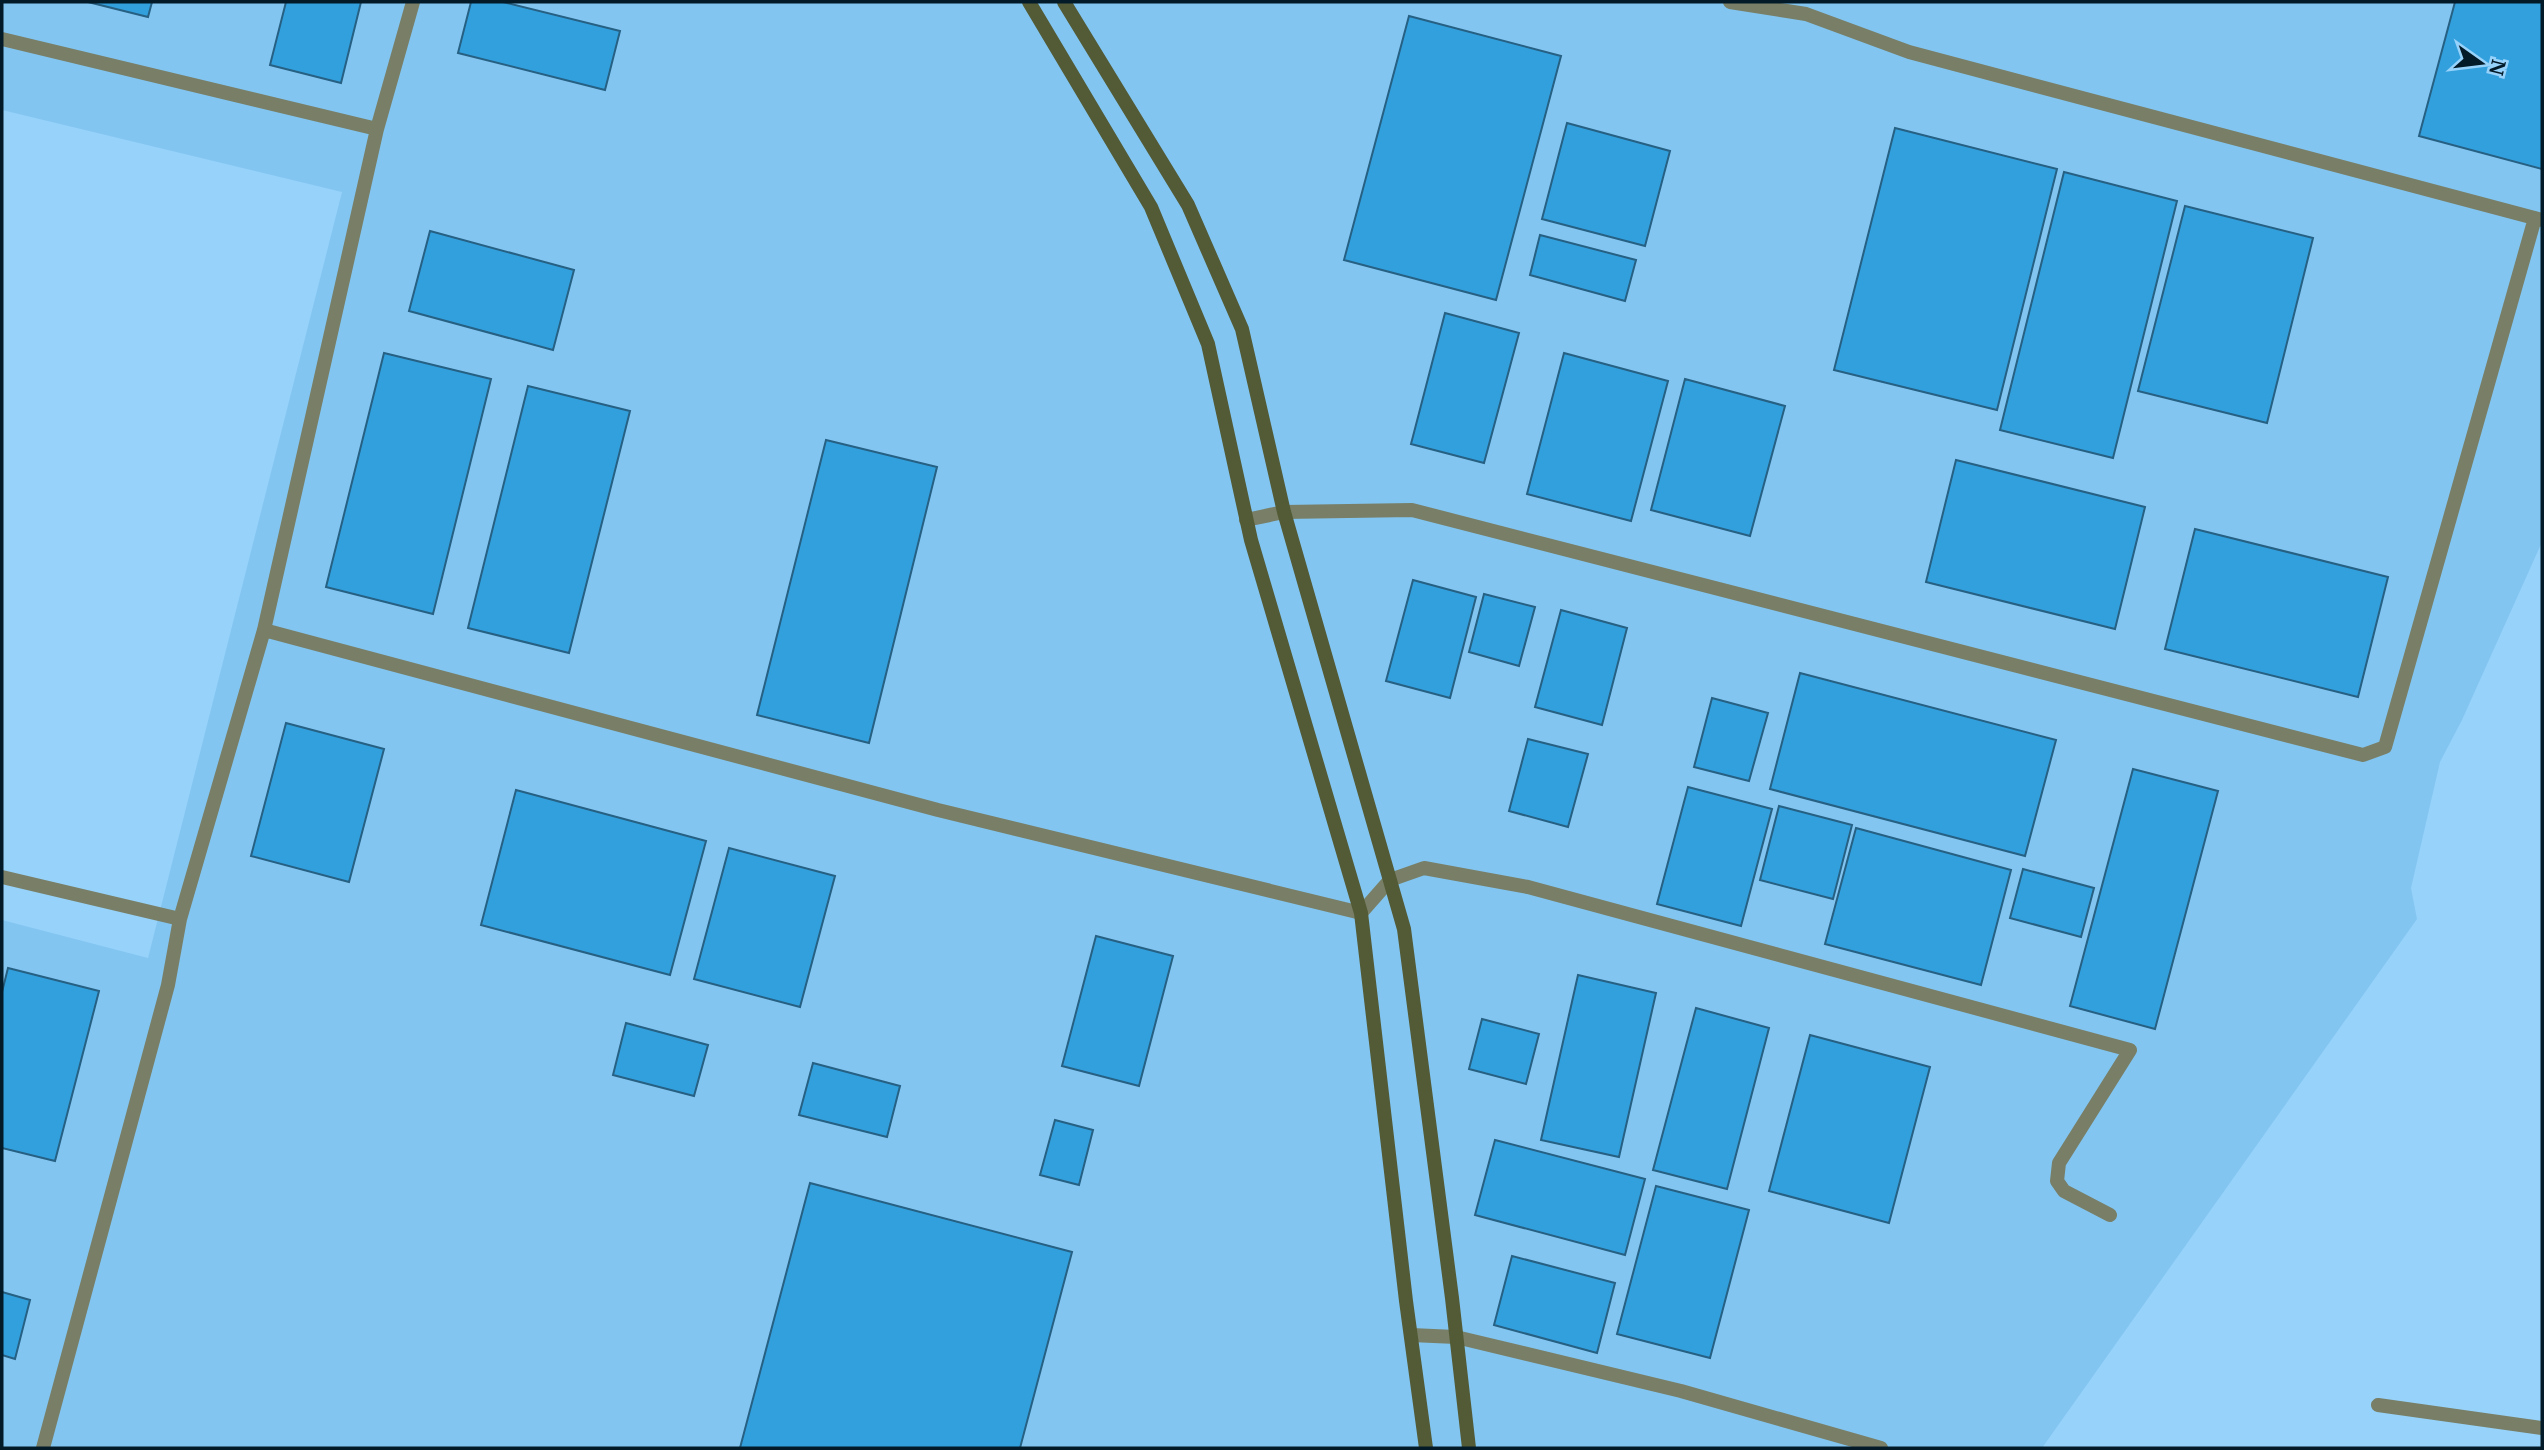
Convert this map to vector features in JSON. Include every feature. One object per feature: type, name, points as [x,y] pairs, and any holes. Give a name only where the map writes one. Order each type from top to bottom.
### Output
[{"type":"street","points":[[43,1448],[168,985],[180,919],[264,630],[377,129],[413,2]]},
{"type":"street","points":[[1029,2],[1151,208],[1208,344],[1246,520],[1361,913],[1410,1335],[1426,1448]]},
{"type":"street","points":[[1064,2],[1188,205],[1242,329],[1284,512],[1404,929],[1468,1448]]},
{"type":"street","points":[[1246,520],[1284,512],[1412,510],[2363,755],[2385,747],[2539,219],[1909,52],[1808,8],[1730,2]]},
{"type":"street","points":[[2,39],[377,129]]},
{"type":"street","points":[[264,630],[938,810],[1361,913]]},
{"type":"street","points":[[1361,913],[1390,880],[1424,868],[1528,887],[2130,1050],[2059,1163],[2057,1181],[2064,1191],[2110,1215]]},
{"type":"street","points":[[2,877],[180,919]]},
{"type":"street","points":[[1410,1335],[1456,1337],[1681,1391],[1881,1448]]},
{"type":"street","points":[[2378,1405],[2542,1428]]},
{"type":"shaded area","points":[[2,2],[2542,2],[2542,542],[2462,720],[2440,762],[2411,888],[2417,919],[2042,1448],[2,1448],[2,920],[148,958],[342,192],[2,110]]},
{"type":"building","points":[[88,2],[152,2],[148,17]]},
{"type":"building","points":[[286,2],[361,2],[341,83],[270,65]]},
{"type":"building","points":[[471,2],[503,2],[620,31],[605,90],[458,53]]},
{"type":"building","points":[[2455,2],[2542,2],[2542,169],[2419,136]]},
{"type":"building","points":[[1409,16],[1561,56],[1496,300],[1344,260]]},
{"type":"building","points":[[1567,123],[1670,151],[1645,246],[1542,219]]},
{"type":"building","points":[[1895,128],[2057,169],[1997,410],[1834,370]]},
{"type":"building","points":[[2064,172],[2177,201],[2113,458],[2000,430]]},
{"type":"building","points":[[2185,206],[2313,238],[2267,423],[2138,391]]},
{"type":"building","points":[[430,231],[574,270],[553,350],[409,311]]},
{"type":"building","points":[[1540,235],[1636,260],[1625,301],[1530,275]]},
{"type":"building","points":[[1445,313],[1519,333],[1484,463],[1411,444]]},
{"type":"building","points":[[384,353],[491,379],[433,614],[326,587]]},
{"type":"building","points":[[1564,353],[1668,381],[1631,521],[1527,494]]},
{"type":"building","points":[[1685,379],[1785,406],[1750,536],[1651,510]]},
{"type":"building","points":[[528,386],[630,411],[569,653],[468,628]]},
{"type":"building","points":[[826,440],[937,467],[869,743],[757,715]]},
{"type":"building","points":[[1956,460],[2145,507],[2115,629],[1926,582]]},
{"type":"building","points":[[2195,529],[2388,577],[2358,697],[2165,649]]},
{"type":"building","points":[[1413,580],[1476,597],[1450,698],[1386,681]]},
{"type":"building","points":[[1484,594],[1535,607],[1519,666],[1469,652]]},
{"type":"building","points":[[1561,610],[1627,628],[1602,725],[1535,707]]},
{"type":"building","points":[[1800,673],[2056,740],[2025,856],[1770,789]]},
{"type":"building","points":[[1712,698],[1768,713],[1749,781],[1694,767]]},
{"type":"building","points":[[286,723],[384,749],[349,882],[251,856]]},
{"type":"building","points":[[1528,739],[1588,754],[1568,827],[1509,811]]},
{"type":"building","points":[[2133,769],[2218,791],[2155,1029],[2070,1006]]},
{"type":"building","points":[[1688,787],[1772,809],[1741,926],[1657,904]]},
{"type":"building","points":[[516,790],[706,841],[670,975],[481,925]]},
{"type":"building","points":[[1779,806],[1852,825],[1833,899],[1760,880]]},
{"type":"building","points":[[1856,828],[2011,870],[1981,985],[1825,944]]},
{"type":"building","points":[[729,848],[835,876],[800,1007],[694,979]]},
{"type":"building","points":[[2023,869],[2094,888],[2081,937],[2010,918]]},
{"type":"building","points":[[1096,936],[1173,956],[1139,1086],[1062,1066]]},
{"type":"building","points":[[8,968],[99,991],[55,1161],[2,1148],[2,992]]},
{"type":"building","points":[[1578,975],[1656,993],[1619,1157],[1541,1140]]},
{"type":"building","points":[[1696,1008],[1769,1028],[1727,1189],[1653,1170]]},
{"type":"building","points":[[1482,1019],[1539,1034],[1526,1084],[1469,1069]]},
{"type":"building","points":[[626,1023],[708,1045],[694,1096],[613,1075]]},
{"type":"building","points":[[1810,1035],[1930,1067],[1889,1223],[1769,1191]]},
{"type":"building","points":[[813,1063],[900,1086],[887,1137],[799,1115]]},
{"type":"building","points":[[1055,1120],[1093,1130],[1079,1185],[1040,1175]]},
{"type":"building","points":[[1495,1140],[1645,1179],[1625,1255],[1475,1215]]},
{"type":"building","points":[[810,1183],[1072,1252],[1020,1448],[740,1448]]},
{"type":"building","points":[[1656,1186],[1749,1210],[1710,1358],[1617,1334]]},
{"type":"building","points":[[1512,1256],[1615,1283],[1597,1353],[1494,1325]]},
{"type":"building","points":[[2,1292],[30,1300],[15,1359],[2,1355]]}]
